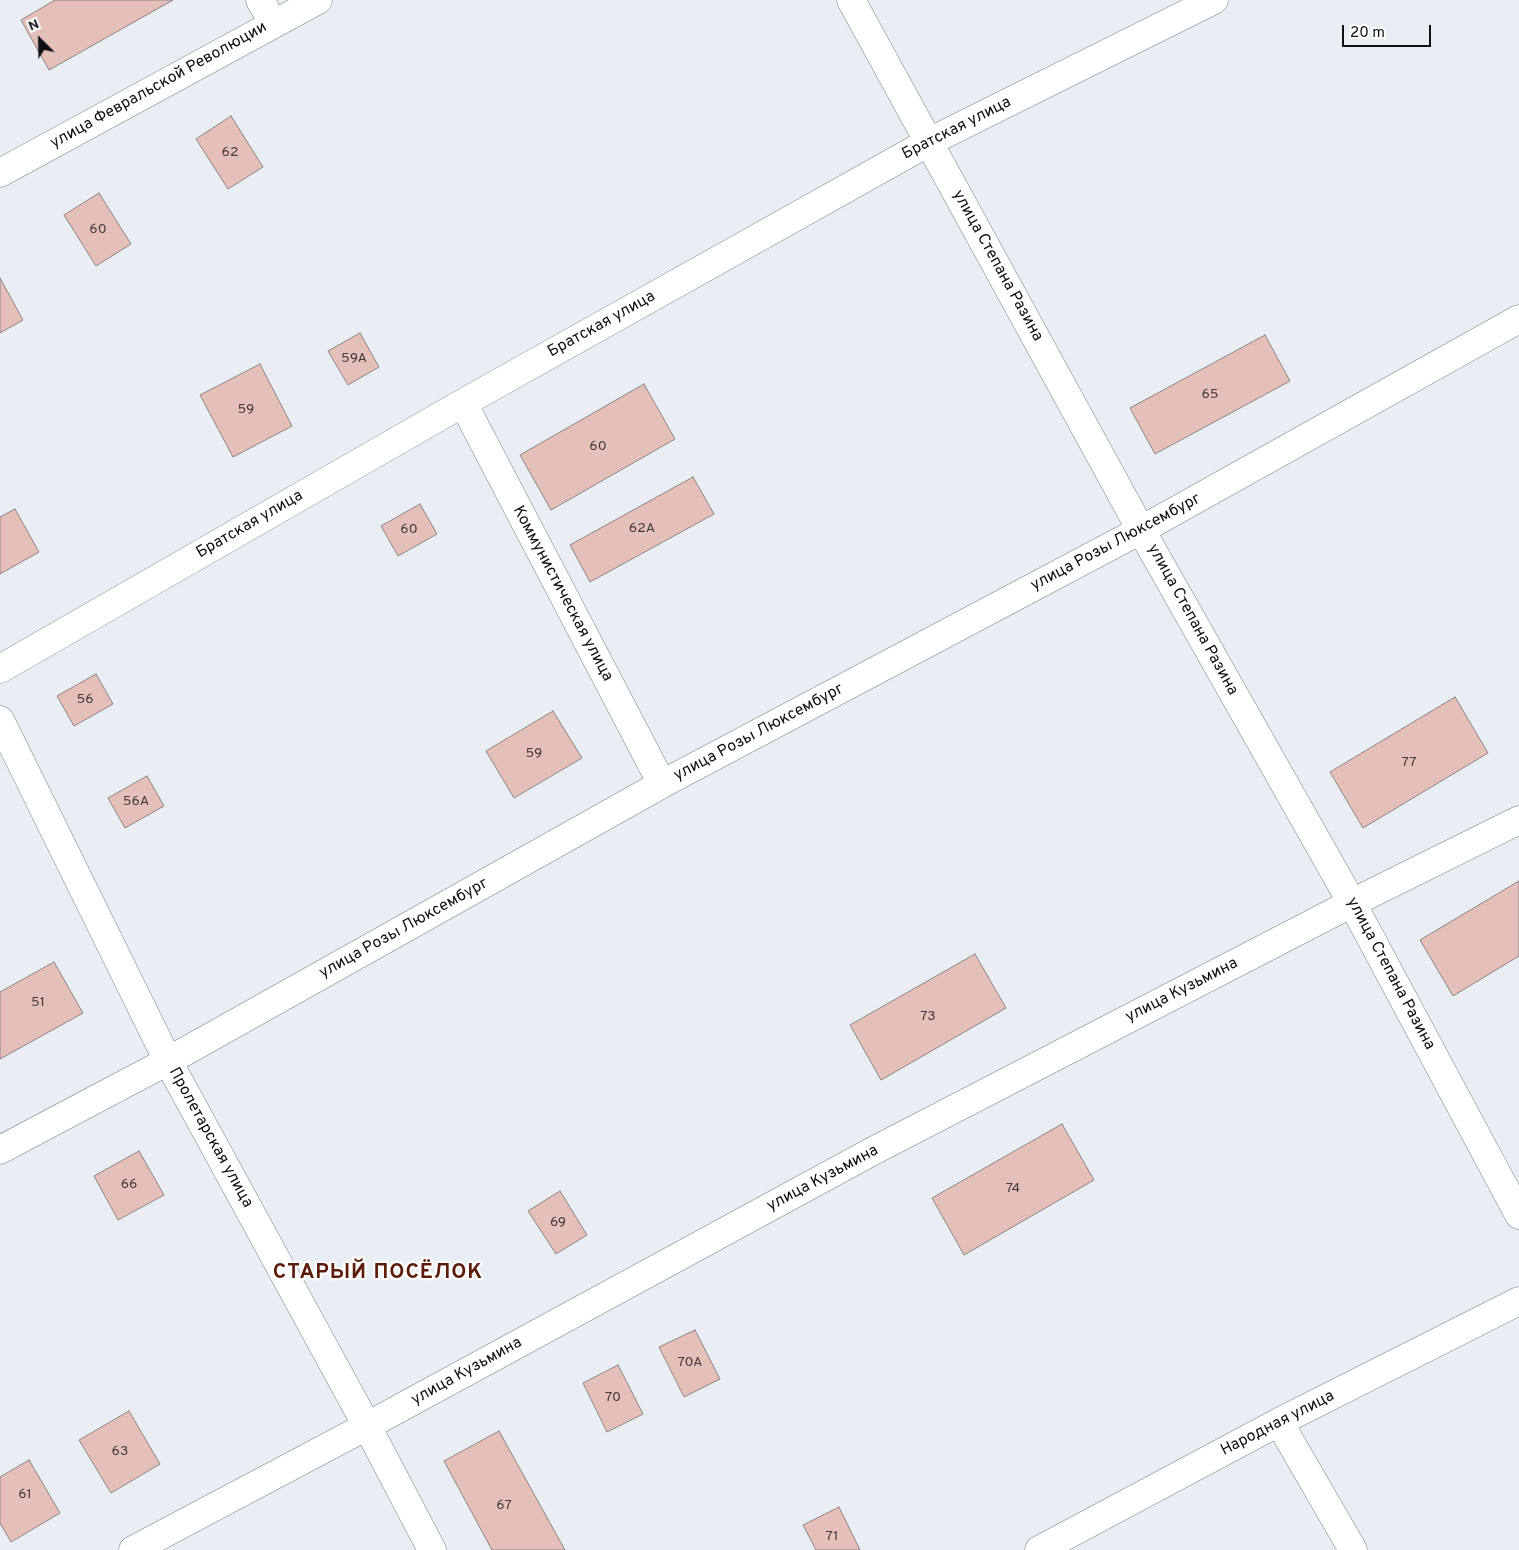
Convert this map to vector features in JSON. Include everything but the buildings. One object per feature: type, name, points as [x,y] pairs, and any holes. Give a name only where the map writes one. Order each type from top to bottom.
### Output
[{"type":"street","points":[[260,0],[273,23]]},
{"type":"street","name":"улица Февральской Революции","points":[[0,173],[318,0]]},
{"type":"street","name":"улица Степана Разина","points":[[851,0],[1141,530],[1352,903],[1519,1215]]},
{"type":"street","name":"Братская улица","points":[[0,669],[463,403],[929,142],[1214,0]]},
{"type":"street","name":"улица Розы Люксембург","points":[[0,1150],[168,1061],[662,784],[1141,530],[1519,319]]},
{"type":"street","name":"Коммунистическая улица","points":[[463,403],[662,784]]},
{"type":"street","name":"Пролетарская улица","points":[[0,720],[168,1061],[367,1426],[432,1550]]},
{"type":"street","name":"улица Кузьмина","points":[[133,1550],[367,1426],[873,1151],[1352,903],[1519,820]]},
{"type":"street","name":"Народная улица","points":[[1055,1546],[1279,1422],[1519,1301]]},
{"type":"street","points":[[1279,1422],[1353,1550]]},
{"type":"district","name":"СТАРЫЙ ПОСЁЛОК","points":[[378,1274]]}]
